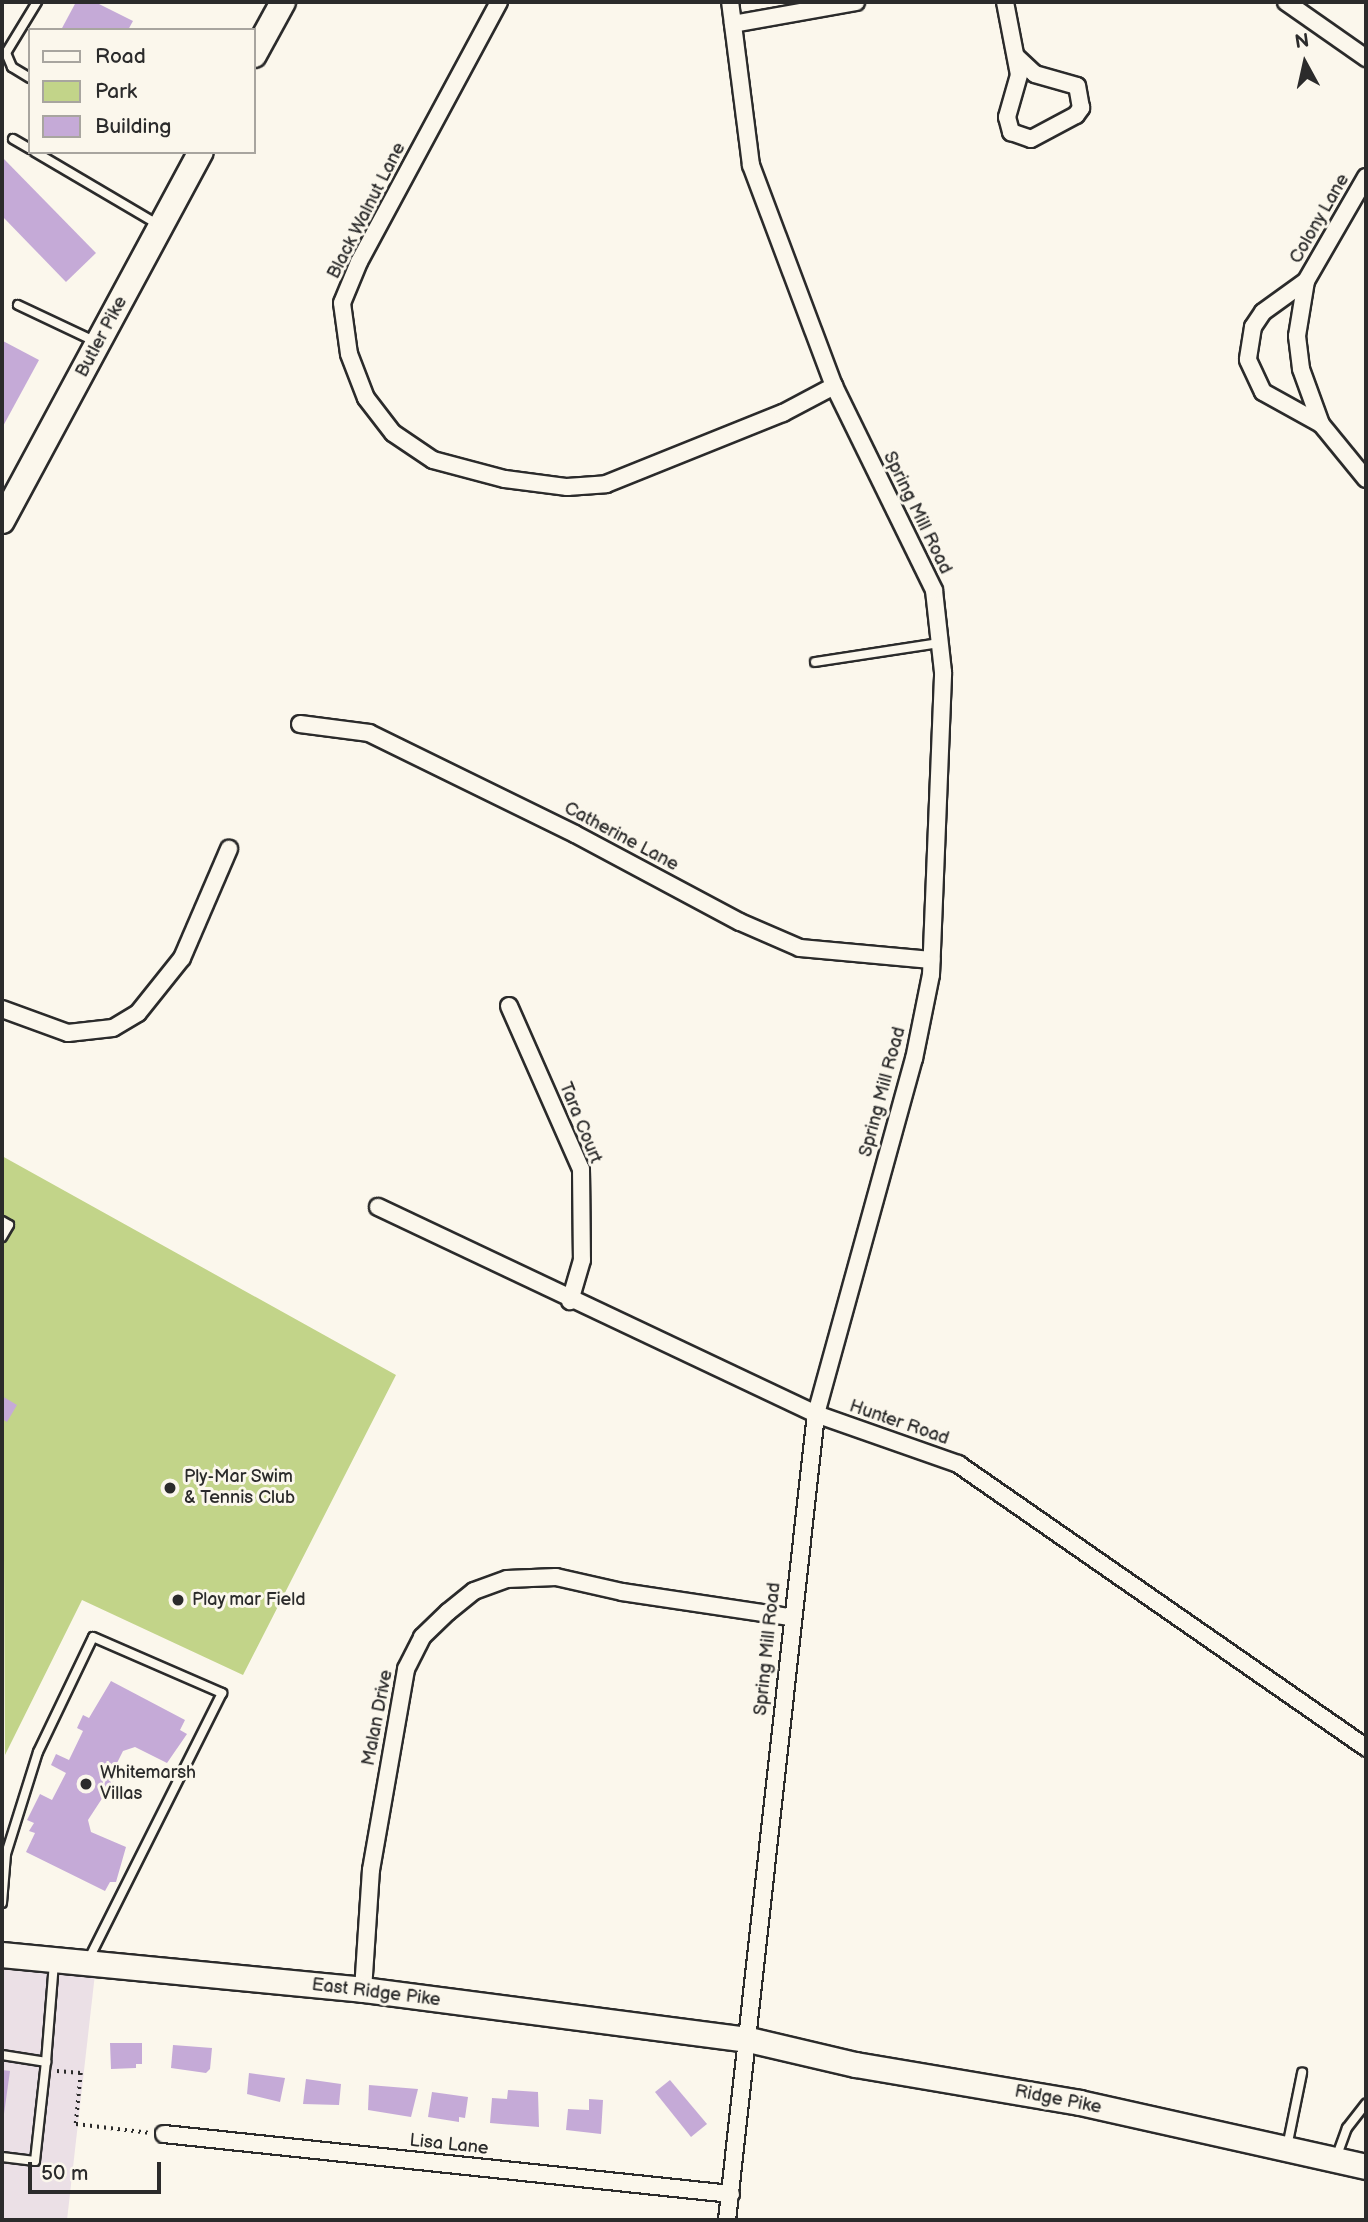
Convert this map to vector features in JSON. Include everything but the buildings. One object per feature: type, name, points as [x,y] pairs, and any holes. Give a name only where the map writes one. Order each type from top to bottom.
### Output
[{"type":"main road","points":[[256,51],[283,2]]},
{"type":"main road","name":"Butler Pike","points":[[2,521],[200,154]]},
{"type":"main road","name":"East Ridge Pike","points":[[2,1955],[363,1990],[749,2040]]},
{"type":"main road","name":"Ridge Pike","points":[[749,2040],[856,2065],[1080,2103],[1366,2167]]},
{"type":"street","name":"Black Walnut Lane","points":[[499,2],[359,262],[342,303],[349,354],[366,398],[393,433],[433,460],[505,479],[568,487],[607,484],[736,433],[834,386]]},
{"type":"street","name":"Spring Mill Road","points":[[727,2220],[749,2040],[790,1617],[816,1414],[914,1059],[931,960],[943,672],[934,590],[834,386],[751,164],[730,2]]},
{"type":"street","points":[[733,24],[856,2]]},
{"type":"street","points":[[1005,2],[1016,56],[1018,85],[1008,123],[1016,136],[1031,139],[1076,115],[1080,93],[1072,81],[1035,74],[1016,56]]},
{"type":"street","points":[[1286,2],[1366,58]]},
{"type":"street","name":"Colony Lane","points":[[1366,177],[1306,281],[1297,336],[1301,369],[1321,424],[1366,479]]},
{"type":"street","name":"Colony Lane","points":[[1306,281],[1263,312],[1251,335],[1248,360],[1263,392],[1321,424]]},
{"type":"street","name":"Catherine Lane","points":[[300,724],[369,733],[575,834],[740,922],[800,948],[931,960]]},
{"type":"street","points":[[2,1009],[68,1033],[113,1028],[138,1013],[181,958],[229,849]]},
{"type":"street","name":"Tara Court","points":[[509,1006],[581,1169],[582,1260],[570,1301]]},
{"type":"street","name":"Hunter Road","points":[[378,1207],[570,1301],[816,1414],[958,1464],[1366,1748]]},
{"type":"street","name":"Malan Drive","points":[[363,1990],[371,1870],[406,1669],[422,1637],[448,1612],[474,1591],[507,1579],[556,1577],[622,1592],[790,1617]]},
{"type":"street","name":"Lisa Lane","points":[[164,2134],[731,2194]]},
{"type":"lane","points":[[28,77],[12,67],[6,53],[37,2]]},
{"type":"lane","points":[[13,139],[28,148]]},
{"type":"lane","points":[[38,154],[162,226]]},
{"type":"lane","points":[[18,304],[98,343]]},
{"type":"lane","points":[[815,662],[939,643]]},
{"type":"lane","points":[[2,1221],[9,1224],[2,1237]]},
{"type":"lane","points":[[2,1903],[6,1854],[38,1752],[93,1637],[222,1693],[86,1964]]},
{"type":"lane","points":[[2,2157],[35,2161],[54,1960]]},
{"type":"lane","points":[[2,2055],[45,2066]]},
{"type":"lane","points":[[1286,2150],[1302,2073]]},
{"type":"lane","points":[[1335,2160],[1347,2128],[1366,2104]]},
{"type":"path","points":[[45,2066],[81,2073],[76,2124],[164,2134]]},
{"type":"shaded area","points":[[2,1956],[96,1965],[67,2220],[2,2220]]},
{"type":"green space","name":"Ply-Mar Swim & Tennis Club","points":[[2,1156],[396,1375],[243,1675],[82,1600],[5,1755]]},
{"type":"place","name":"Ply-Mar Swim & Tennis Club","points":[[170,1488]]},
{"type":"place","name":"Play mar Field","points":[[178,1600]]},
{"type":"place","name":"Whitemarsh Villas","points":[[86,1784]]}]
